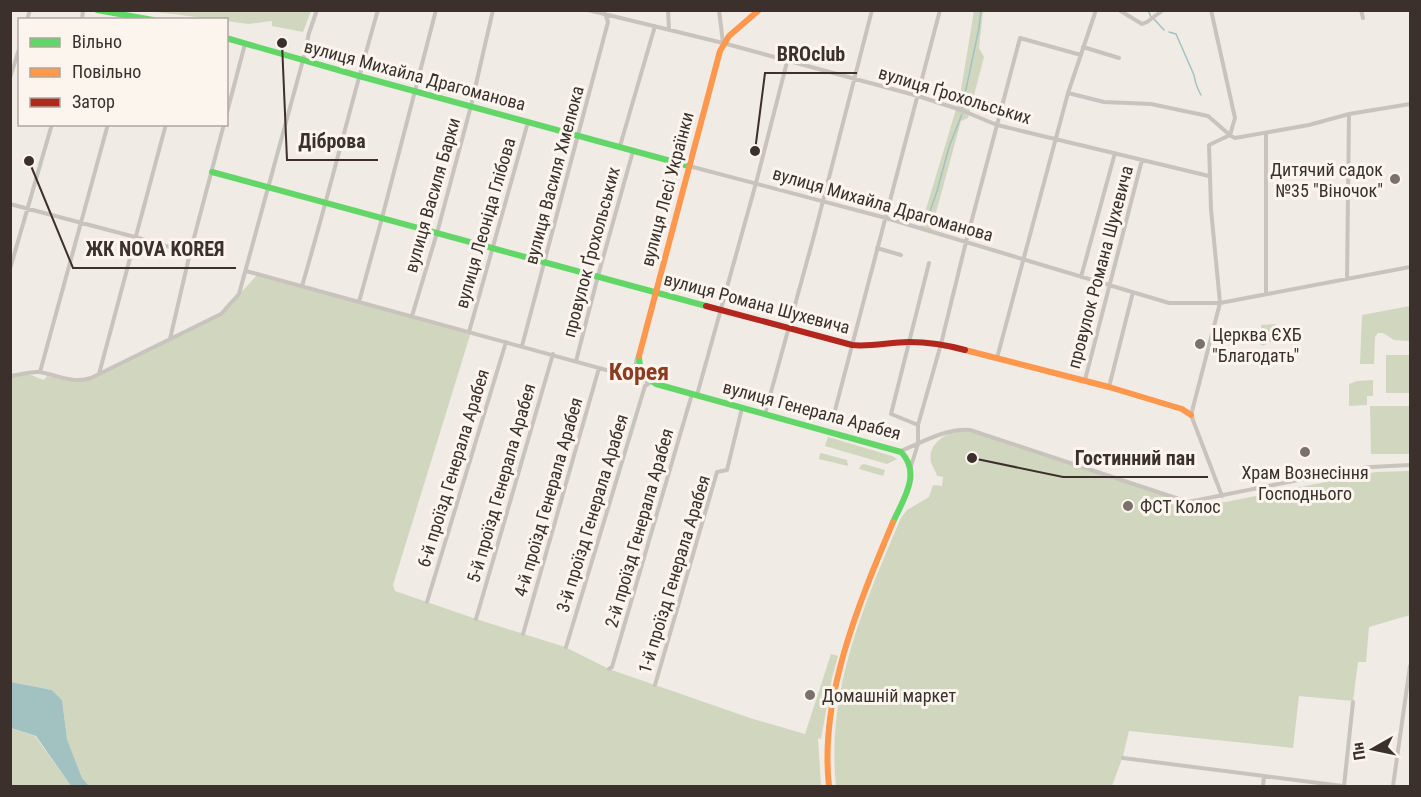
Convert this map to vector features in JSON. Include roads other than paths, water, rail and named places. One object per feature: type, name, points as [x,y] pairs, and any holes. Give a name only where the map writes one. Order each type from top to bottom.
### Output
[{"type":"street","points":[[97,10],[138,18]]},
{"type":"street","points":[[10,376],[40,372],[76,381],[92,378],[221,314],[239,294],[317,10]]},
{"type":"street","points":[[303,286],[378,10]]},
{"type":"street","points":[[358,302],[436,10]]},
{"type":"street","name":"вулиця Василя Барки","points":[[412,316],[471,106],[493,10]]},
{"type":"street","name":"вулиця Ґрохольських","points":[[588,10],[855,78],[961,110],[998,125],[1209,176]]},
{"type":"street","points":[[668,10],[669,30]]},
{"type":"street","points":[[719,10],[723,43]]},
{"type":"street","name":"вулиця Лесі Українки","points":[[654,383],[640,370],[638,360],[640,349],[716,62],[723,43],[759,10]]},
{"type":"street","points":[[765,414],[872,10]]},
{"type":"street","points":[[832,418],[940,10]]},
{"type":"street","points":[[997,358],[1068,93],[1096,10]]},
{"type":"street","points":[[1119,10],[1142,24],[1160,12]]},
{"type":"street","points":[[1210,10],[1235,118],[1230,135],[1209,145],[1211,209],[1220,303],[1191,415],[1222,496]]},
{"type":"street","points":[[1361,10],[1363,18]]},
{"type":"street","name":"вулиця Василя Хмелюка","points":[[522,346],[608,22],[605,13]]},
{"type":"street","name":"провулок Ґрохольських","points":[[620,147],[655,26]]},
{"type":"street","points":[[830,786],[827,768],[827,740],[838,677],[872,572],[911,480],[911,466],[918,444],[918,425],[1020,38],[1081,55]]},
{"type":"street","name":"вулиця Михайла Драгоманова","points":[[228,39],[633,151],[886,218],[1169,303],[1220,303],[1410,267]]},
{"type":"street","points":[[228,108],[245,44]]},
{"type":"street","points":[[1083,47],[1119,58]]},
{"type":"street","points":[[10,78],[18,52]]},
{"type":"street","name":"2-й проїзд Генерала Арабея","points":[[609,669],[612,667],[721,309],[787,62]]},
{"type":"street","points":[[1068,93],[1104,102],[1151,104],[1208,116],[1235,138],[1309,125],[1349,114],[1410,104]]},
{"type":"street","points":[[1347,279],[1349,114]]},
{"type":"street","name":"вулиця Леоніда Глібова","points":[[469,332],[528,122]]},
{"type":"street","points":[[10,269],[51,126]]},
{"type":"street","points":[[40,372],[107,126]]},
{"type":"street","points":[[99,375],[165,126]]},
{"type":"street","points":[[170,339],[223,126]]},
{"type":"street","points":[[1266,133],[1266,294]]},
{"type":"street","name":"провулок Ґрохольських","points":[[576,361],[633,151]]},
{"type":"street","points":[[1081,277],[1115,153]]},
{"type":"street","name":"провулок Романа Шухевича","points":[[1084,381],[1142,160]]},
{"type":"street","name":"вулиця Романа Шухевича","points":[[212,171],[852,345],[909,342],[941,344],[1108,387],[1182,409],[1191,415]]},
{"type":"street","points":[[10,204],[190,253]]},
{"type":"street","points":[[877,248],[901,255]]},
{"type":"street","points":[[918,425],[891,414],[929,263]]},
{"type":"street","points":[[246,271],[654,383]]},
{"type":"street","points":[[1108,387],[1133,292]]},
{"type":"street","name":"6-й проїзд Генерала Арабея","points":[[427,602],[506,342]]},
{"type":"street","points":[[633,376],[640,349]]},
{"type":"street","name":"5-й проїзд Генерала Арабея","points":[[476,619],[553,354]]},
{"type":"street","name":"4-й проїзд Генерала Арабея","points":[[523,634],[599,368]]},
{"type":"street","name":"вулиця Генерала Арабея","points":[[654,383],[901,452],[954,430],[970,430],[1184,502],[1348,470],[1410,465]]},
{"type":"street","name":"3-й проїзд Генерала Арабея","points":[[566,647],[645,386],[654,383]]},
{"type":"street","name":"1-й проїзд Генерала Арабея","points":[[655,685],[717,472],[726,470],[742,408]]},
{"type":"street","points":[[901,452],[911,466]]},
{"type":"street","points":[[1393,786],[1408,696],[1410,666]]},
{"type":"street","points":[[1123,758],[1343,786],[1353,702]]},
{"type":"street","points":[[1263,786],[1264,776]]},
{"type":"water","points":[[11,682],[52,690],[62,700],[67,739],[82,778],[89,786],[71,786],[36,736],[11,728]]},
{"type":"waterway","points":[[962,108],[981,10]]},
{"type":"waterway","points":[[1148,10],[1151,17]]},
{"type":"waterway","points":[[1154,19],[1164,30]]},
{"type":"waterway","points":[[1169,32],[1176,34],[1201,95]]},
{"type":"waterway","points":[[929,214],[949,147],[962,114]]},
{"type":"place","name":"Діброва","points":[[282,43]]},
{"type":"place","name":"BROclub","points":[[755,151]]},
{"type":"place","name":"ЖК NOVA KOREЯ","points":[[29,161]]},
{"type":"place","name":"Дитячий садок №35 \"Віночок\"","points":[[1395,179]]},
{"type":"place","name":"Церква ЄХБ \"Благодать\"","points":[[1200,344]]},
{"type":"place","name":"Храм Вознесіння Господнього","points":[[1305,452]]},
{"type":"place","name":"Гостинний пан","points":[[972,458]]},
{"type":"place","name":"ФСТ Колос","points":[[1128,506]]},
{"type":"place","name":"Домашній маркет","points":[[810,695]]},
{"type":"district","name":"Корея","points":[[639,372]]}]
